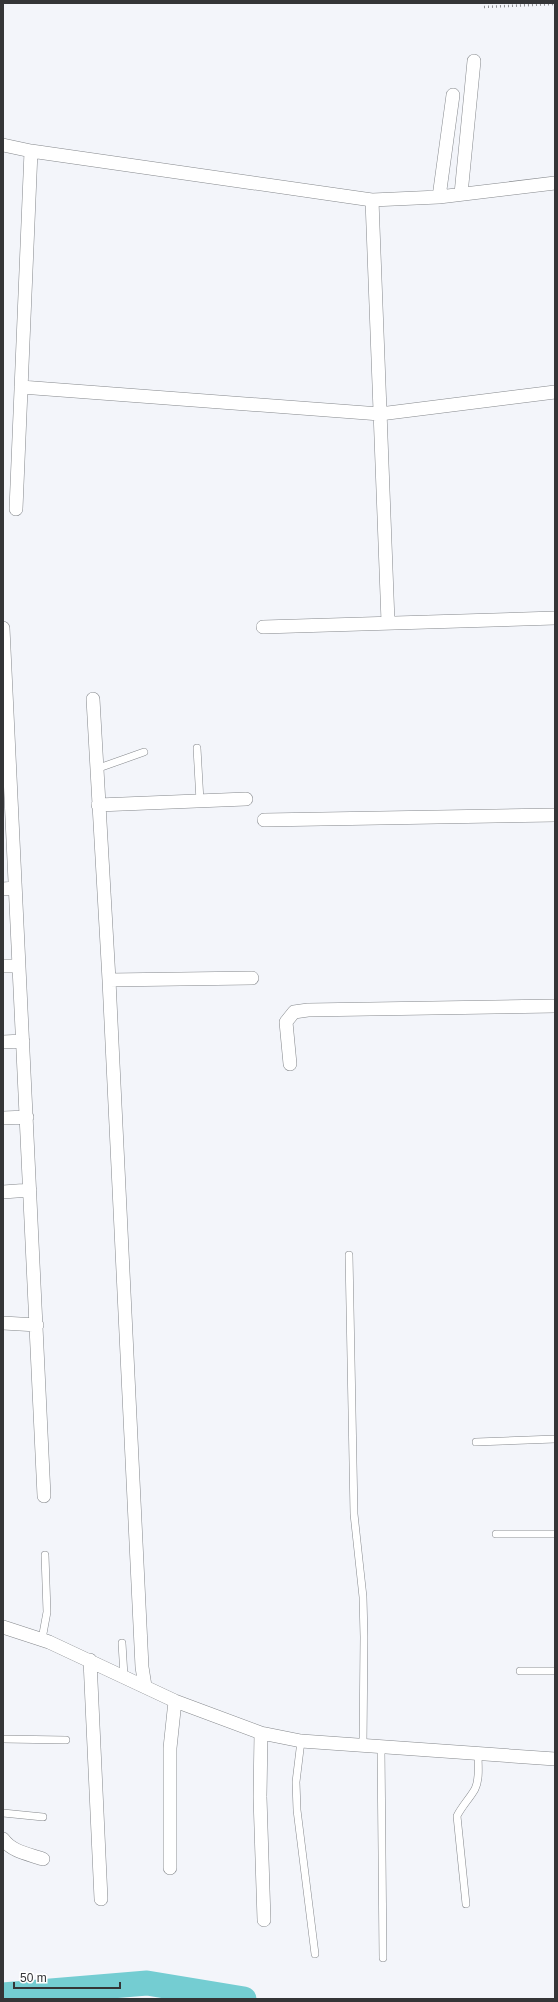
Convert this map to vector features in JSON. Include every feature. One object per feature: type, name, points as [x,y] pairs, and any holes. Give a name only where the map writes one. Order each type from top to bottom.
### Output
[{"type":"street","points":[[461,194],[474,61]]},
{"type":"street","points":[[439,197],[453,95]]},
{"type":"street","points":[[3,145],[31,151],[372,200],[439,197],[555,184]]},
{"type":"street","points":[[16,509],[31,151]]},
{"type":"street","points":[[372,200],[388,622]]},
{"type":"street","points":[[21,387],[380,414],[555,392]]},
{"type":"street","points":[[263,627],[555,618]]},
{"type":"street","points":[[3,628],[9,889],[19,966],[44,1496]]},
{"type":"street","points":[[93,699],[109,980],[142,1667],[145,1686]]},
{"type":"street","points":[[98,805],[246,799]]},
{"type":"street","points":[[264,820],[555,815]]},
{"type":"street","points":[[3,966],[19,966]]},
{"type":"street","points":[[109,980],[252,978]]},
{"type":"street","points":[[290,1064],[286,1022],[294,1012],[308,1010],[555,1006]]},
{"type":"street","points":[[3,1042],[23,1041]]},
{"type":"street","points":[[3,1118],[27,1117]]},
{"type":"street","points":[[3,1192],[30,1190]]},
{"type":"street","points":[[3,1323],[37,1325]]},
{"type":"street","points":[[3,1627],[42,1639],[176,1701],[261,1733],[301,1741],[381,1748],[555,1759]]},
{"type":"street","points":[[90,1660],[101,1899]]},
{"type":"street","points":[[170,1868],[170,1748],[176,1701]]},
{"type":"street","points":[[261,1733],[260,1797],[264,1920]]},
{"type":"street","points":[[3,1839],[7,1844],[21,1852],[43,1859]]},
{"type":"lane","points":[[197,748],[200,801]]},
{"type":"lane","points":[[96,769],[144,752]]},
{"type":"lane","points":[[350,1255],[354,1514],[363,1597],[363,1746]]},
{"type":"lane","points":[[476,1442],[555,1439]]},
{"type":"lane","points":[[496,1534],[555,1534]]},
{"type":"lane","points":[[42,1639],[47,1612],[45,1555]]},
{"type":"lane","points":[[122,1643],[124,1676]]},
{"type":"lane","points":[[520,1671],[555,1671]]},
{"type":"lane","points":[[3,1739],[66,1740]]},
{"type":"lane","points":[[301,1741],[296,1782],[297,1810],[315,1954]]},
{"type":"lane","points":[[381,1748],[382,1958]]},
{"type":"lane","points":[[466,1904],[457,1816],[475,1789],[477,1782],[478,1754]]},
{"type":"lane","points":[[3,1813],[43,1817]]},
{"type":"path","points":[[484,7],[555,4]]},
{"type":"waterway","points":[[3,1995],[147,1983],[244,1999]]}]
